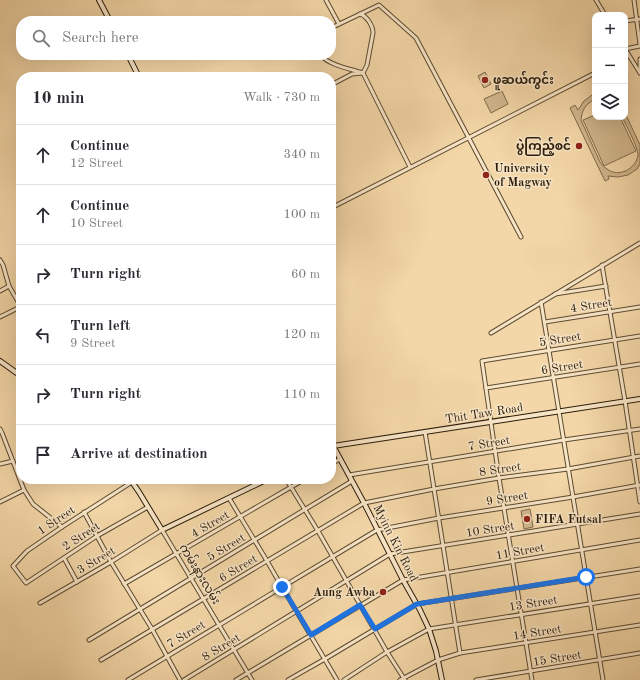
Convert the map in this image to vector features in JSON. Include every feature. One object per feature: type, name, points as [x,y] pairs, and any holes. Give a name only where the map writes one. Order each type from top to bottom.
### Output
[{"type":"street","points":[[99,0],[107,16]]},
{"type":"street","points":[[326,0],[335,16]]},
{"type":"street","points":[[596,0],[602,12]]},
{"type":"street","points":[[628,48],[640,45],[638,19],[634,0]]},
{"type":"street","points":[[336,26],[379,5],[416,38],[521,237]]},
{"type":"street","points":[[360,13],[365,16],[373,30],[367,64],[363,73]]},
{"type":"street","points":[[336,18],[339,24]]},
{"type":"street","points":[[628,21],[638,19]]},
{"type":"street","points":[[628,54],[640,74]]},
{"type":"street","points":[[640,59],[640,74]]},
{"type":"street","points":[[130,60],[136,72]]},
{"type":"street","points":[[326,60],[363,73],[410,167]]},
{"type":"street","points":[[336,82],[352,74],[363,73]]},
{"type":"street","points":[[336,205],[592,75]]},
{"type":"street","points":[[491,333],[553,294],[640,243]]},
{"type":"street","points":[[0,260],[9,286],[16,297]]},
{"type":"street","points":[[602,265],[626,401],[633,458],[639,485],[640,502]]},
{"type":"street","points":[[0,291],[9,286]]},
{"type":"street","points":[[553,294],[606,286]]},
{"type":"street","points":[[542,302],[603,680]]},
{"type":"street","name":"4 Street","points":[[545,322],[640,306]]},
{"type":"street","points":[[0,317],[16,308]]},
{"type":"street","name":"5 Street","points":[[486,388],[482,361],[640,336]]},
{"type":"street","points":[[0,361],[16,372]]},
{"type":"street","points":[[0,367],[5,364]]},
{"type":"street","name":"6 Street","points":[[486,388],[640,364]]},
{"type":"street","points":[[486,388],[532,680]]},
{"type":"street","name":"Thit Taw Road","points":[[336,444],[640,399]]},
{"type":"street","points":[[0,429],[16,469]]},
{"type":"street","name":"7 Street","points":[[348,475],[640,429]]},
{"type":"street","points":[[425,432],[460,653]]},
{"type":"street","points":[[336,452],[352,481]]},
{"type":"street","name":"8 Street","points":[[364,503],[434,489],[499,478],[568,469],[640,456]]},
{"type":"street","points":[[336,461],[340,459]]},
{"type":"street","points":[[0,464],[13,461]]},
{"type":"street","name":"5 Street","points":[[89,640],[352,481]]},
{"type":"street","name":"Myinn Kin Road","points":[[352,481],[429,629],[436,651],[442,680]]},
{"type":"street","points":[[22,484],[33,504],[62,527]]},
{"type":"street","name":"1 Street","points":[[26,583],[13,566],[27,551],[126,484]]},
{"type":"street","name":"ကမ်းနားလမ်း","points":[[133,484],[252,680]]},
{"type":"street","points":[[162,530],[258,484]]},
{"type":"street","points":[[289,484],[318,531],[387,652],[405,679]]},
{"type":"street","name":"4 Street","points":[[124,584],[296,484]]},
{"type":"street","name":"9 Street","points":[[377,530],[439,518],[639,485]]},
{"type":"street","points":[[0,502],[24,490]]},
{"type":"street","points":[[229,498],[337,680]]},
{"type":"street","name":"6 Street","points":[[101,660],[364,503]]},
{"type":"street","name":"2 Street","points":[[26,583],[97,536],[148,507]]},
{"type":"street","points":[[84,512],[111,562],[152,629],[180,680]]},
{"type":"street","name":"10 Street","points":[[390,554],[640,514]]},
{"type":"street","name":"3 Street","points":[[40,603],[111,562],[162,530]]},
{"type":"street","name":"7 Street","points":[[128,680],[377,530]]},
{"type":"street","name":"11 Street","points":[[403,580],[640,540]]},
{"type":"street","name":"8 Street","points":[[184,680],[390,554]]},
{"type":"street","points":[[64,558],[77,582]]},
{"type":"street","points":[[288,680],[417,604],[640,569]]},
{"type":"street","points":[[236,680],[403,580]]},
{"type":"street","name":"13 Street","points":[[429,629],[640,596]]},
{"type":"street","name":"14 Street","points":[[400,680],[405,679],[438,660],[460,653],[640,625]]},
{"type":"street","points":[[344,680],[387,652],[429,629]]},
{"type":"street","name":"15 Street","points":[[476,680],[640,653]]},
{"type":"shaded area","name":"ဖူဆယ်ကွင်း","points":[[485,72],[491,84],[484,88],[478,76]]},
{"type":"shaded area","points":[[502,91],[508,104],[491,113],[484,99]]},
{"type":"shaded area","points":[[592,95],[592,101],[585,107],[581,120],[603,166],[612,172],[617,173],[626,171],[637,160],[638,155],[636,147],[624,120],[628,119],[640,145],[640,164],[637,169],[628,175],[618,177],[608,176],[609,179],[605,181],[570,108],[575,105],[578,110],[584,101]]},
{"type":"shaded area","points":[[592,116],[592,120],[621,120],[636,151],[604,166],[583,120]]},
{"type":"shaded area","name":"FIFA Futsal","points":[[530,509],[533,527],[524,529],[521,511]]},
{"type":"place","name":"ဖူဆယ်ကွင်း","points":[[485,80]]},
{"type":"place","name":"ပွဲကြည့်စင်","points":[[579,146]]},
{"type":"place","name":"University of Magway","points":[[486,175]]},
{"type":"place","name":"FIFA Futsal","points":[[527,519]]},
{"type":"place","name":"Aung Awba","points":[[383,592]]},
{"type":"route","points":[[282,587],[311,635],[360,605],[375,629],[417,604],[586,577]]}]
